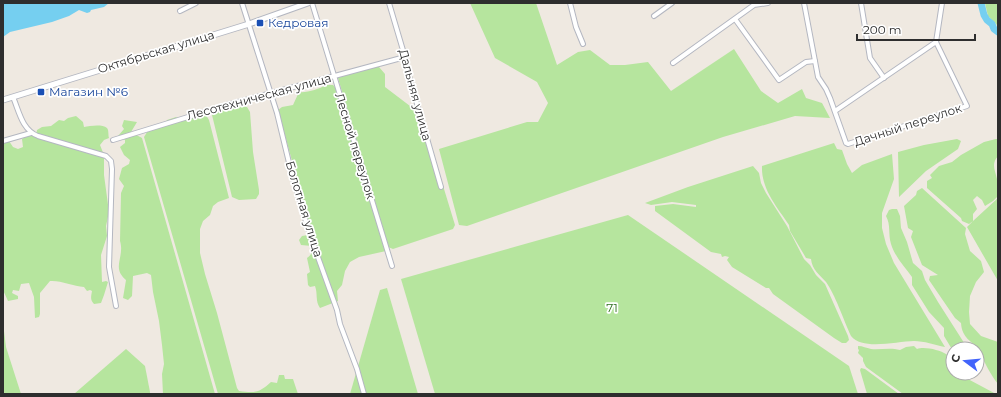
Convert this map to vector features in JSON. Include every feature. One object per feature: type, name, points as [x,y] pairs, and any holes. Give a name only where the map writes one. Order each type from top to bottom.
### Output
[{"type":"street","points":[[180,11],[196,3]]},
{"type":"street","name":"Болотная улица","points":[[242,3],[270,93],[310,235],[337,310],[340,324],[357,369],[364,394]]},
{"type":"street","name":"Октябрьская улица","points":[[3,100],[249,24],[308,3]]},
{"type":"street","name":"Лесной переулок","points":[[312,3],[392,266]]},
{"type":"street","name":"Дальняя улица","points":[[389,3],[441,187]]},
{"type":"street","points":[[570,3],[576,27],[583,44]]},
{"type":"street","points":[[654,16],[672,3]]},
{"type":"street","points":[[673,63],[754,5],[768,3]]},
{"type":"street","points":[[804,3],[818,77],[826,89],[835,111],[936,42],[942,3]]},
{"type":"street","points":[[861,3],[870,58],[884,78]]},
{"type":"street","points":[[735,19],[779,80],[806,62],[814,61]]},
{"type":"street","name":"Дачный переулок","points":[[835,111],[846,143],[848,144],[967,106],[936,42]]},
{"type":"street","name":"Лесотехническая улица","points":[[112,140],[222,106],[405,57]]},
{"type":"street","points":[[13,97],[26,127],[31,133],[106,156],[110,159],[112,169],[112,185],[109,266],[116,306]]},
{"type":"street","points":[[3,141],[31,133]]},
{"type":"green space","points":[[470,3],[536,3],[557,65],[578,52],[590,50],[610,65],[648,62],[671,91],[734,49],[761,91],[778,103],[802,89],[806,98],[822,103],[830,118],[795,116],[723,137],[467,226],[459,225],[439,149],[527,122],[538,122],[548,103],[537,82],[495,58]]},
{"type":"green space","points":[[985,3],[998,3],[998,26],[988,16]]},
{"type":"green space","points":[[379,67],[385,74],[385,87],[410,106],[418,110],[423,123],[422,134],[430,143],[455,225],[453,229],[393,249],[388,247],[338,78],[341,73]]},
{"type":"green space","points":[[326,85],[333,85],[336,88],[386,251],[359,257],[350,262],[345,271],[342,285],[337,291],[338,301],[320,308],[315,286],[310,287],[308,285],[307,274],[310,272],[307,258],[312,253],[312,246],[301,245],[299,240],[302,236],[308,235],[310,226],[278,110],[282,107],[293,105],[299,92],[306,92]]},
{"type":"green space","points":[[244,106],[247,107],[250,112],[253,152],[259,194],[256,199],[239,200],[232,197],[212,115],[216,111]]},
{"type":"green space","points":[[202,114],[206,115],[209,120],[229,198],[218,202],[213,206],[210,215],[203,221],[200,229],[200,253],[237,388],[239,391],[249,392],[260,390],[271,382],[277,383],[279,375],[284,375],[285,379],[293,379],[298,394],[218,394],[144,137],[149,129],[165,124],[167,120],[176,117],[181,120]]},
{"type":"green space","points":[[76,116],[83,122],[84,127],[102,126],[108,130],[109,138],[104,140],[100,145],[104,155],[104,175],[109,212],[106,226],[107,236],[101,255],[102,282],[108,282],[101,303],[94,304],[91,300],[92,291],[87,291],[84,287],[58,281],[50,281],[40,293],[40,314],[39,317],[35,318],[34,297],[29,283],[21,284],[19,291],[13,290],[12,293],[18,296],[18,299],[8,301],[3,290],[3,141],[9,141],[13,147],[18,149],[23,147],[22,139],[27,136],[28,131],[36,135],[37,130],[42,127],[51,126],[59,120],[64,121],[68,118]]},
{"type":"green space","points":[[124,120],[137,122],[131,132],[142,138],[215,394],[163,394],[162,374],[164,364],[159,321],[151,275],[147,273],[133,276],[132,296],[128,300],[123,298],[126,280],[119,271],[119,267],[121,252],[121,193],[124,186],[119,179],[122,168],[129,164],[130,160],[124,155],[120,147],[125,143],[125,140],[118,136],[124,129],[122,126]]},
{"type":"green space","points":[[957,139],[961,141],[958,149],[926,171],[899,197],[898,152],[924,145]]},
{"type":"green space","points":[[998,139],[998,156],[994,164],[998,183],[998,196],[985,206],[982,200],[977,196],[973,200],[977,209],[973,214],[973,221],[969,224],[962,221],[961,218],[927,188],[927,181],[932,178],[930,175],[939,166],[952,162],[984,142]]},
{"type":"green space","points":[[834,143],[837,149],[842,150],[852,173],[862,165],[892,154],[894,179],[882,213],[882,228],[886,244],[894,263],[945,347],[926,342],[914,341],[872,344],[856,341],[851,336],[829,287],[815,269],[811,259],[806,258],[790,231],[789,225],[767,190],[762,174],[762,166]]},
{"type":"green space","points":[[753,166],[759,173],[761,183],[766,193],[787,226],[804,259],[825,284],[848,336],[849,340],[846,343],[842,343],[834,338],[773,294],[769,288],[766,288],[732,267],[727,260],[729,257],[722,257],[721,254],[711,252],[655,211],[655,206],[673,204],[696,207],[696,205],[672,202],[651,205],[645,203],[688,187]]},
{"type":"green space","points":[[922,188],[966,228],[965,234],[970,251],[981,261],[984,272],[976,282],[970,296],[970,324],[981,336],[998,342],[998,384],[985,362],[985,341],[970,341],[965,336],[961,323],[955,318],[929,280],[930,276],[938,275],[922,265],[911,237],[913,231],[908,228],[904,206],[916,195],[917,191]]},
{"type":"green space","points":[[998,198],[998,281],[967,227]]},
{"type":"green space","points":[[897,209],[900,216],[901,228],[913,263],[922,271],[925,280],[963,341],[947,341],[944,336],[944,328],[929,312],[912,285],[912,277],[898,258],[891,244],[886,216],[889,210]]},
{"type":"green space","name":"71","points":[[628,215],[849,366],[858,394],[435,394],[401,279]]},
{"type":"green space","points":[[387,288],[418,394],[350,394],[380,290]]},
{"type":"green space","points":[[3,331],[6,347],[21,394],[3,394]]},
{"type":"green space","points":[[858,346],[871,349],[900,350],[906,347],[914,346],[917,349],[928,348],[940,351],[945,354],[945,381],[972,381],[996,394],[903,394],[866,367],[863,358],[858,353]]},
{"type":"green space","points":[[126,349],[145,366],[150,394],[74,394]]},
{"type":"green space","points":[[861,368],[865,369],[899,394],[867,394],[860,370]]},
{"type":"water","points":[[3,3],[109,3],[104,7],[91,10],[87,13],[79,10],[69,16],[52,22],[10,32],[3,37]]},
{"type":"waterway","points":[[981,3],[984,15],[998,32]]},
{"type":"place","name":"Кедровая","points":[[260,23]]},
{"type":"place","name":"Магазин №6","points":[[41,92]]}]
